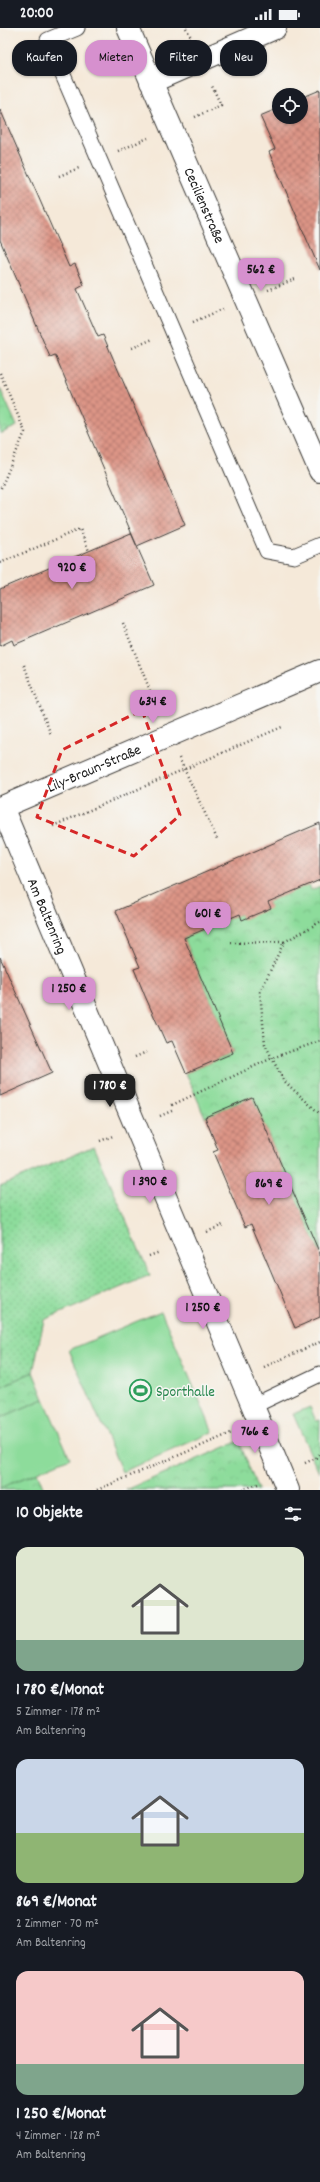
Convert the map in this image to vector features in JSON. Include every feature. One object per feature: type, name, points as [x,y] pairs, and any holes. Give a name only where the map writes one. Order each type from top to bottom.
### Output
[{"type":"street","name":"Cecilienstraße","points":[[128,28],[320,470]]},
{"type":"street","points":[[151,82],[276,28]]},
{"type":"street","name":"Lily-Braun-Straße","points":[[1,807],[320,671]]},
{"type":"street","name":"Am Baltenring","points":[[1,807],[288,1490]]},
{"type":"lane","points":[[77,28],[48,40],[267,550],[294,556],[320,545]]},
{"type":"lane","points":[[253,1406],[320,1374]]},
{"type":"path","points":[[59,176],[171,128],[220,105]]},
{"type":"path","points":[[132,348],[295,279]]},
{"type":"path","points":[[0,373],[24,432],[0,490]]},
{"type":"path","points":[[0,563],[80,529],[89,551]]},
{"type":"path","points":[[24,665],[51,734]]},
{"type":"path","points":[[53,826],[282,728]]},
{"type":"path","points":[[231,943],[284,942],[320,922]]},
{"type":"path","points":[[284,942],[260,992],[265,1044],[283,1080],[320,1114]]},
{"type":"path","points":[[172,1105],[272,1058],[320,1041]]},
{"type":"path","points":[[241,1377],[320,1342]]},
{"type":"path","points":[[97,1490],[240,1429]]},
{"type":"highlighted area","points":[[142,710],[180,815],[134,856],[37,817],[62,750]]},
{"type":"green space","points":[[0,388],[17,426],[0,434]]},
{"type":"green space","points":[[309,884],[311,890],[320,886],[320,1254],[252,1097],[205,1117],[186,1073],[233,1053],[184,938]]},
{"type":"green space","points":[[94,1146],[150,1275],[44,1320],[33,1372],[0,1387],[0,1186]]},
{"type":"green space","name":"Sporthalle","points":[[161,1311],[213,1432],[122,1472],[69,1350]]},
{"type":"green space","points":[[33,1372],[44,1399],[0,1418],[0,1387]]},
{"type":"green space","points":[[44,1399],[70,1458],[0,1488],[0,1418]]},
{"type":"green space","points":[[310,1407],[316,1421],[320,1420],[319,1473],[293,1414]]},
{"type":"green space","points":[[239,1441],[258,1490],[126,1490]]},
{"type":"green space","points":[[37,1472],[44,1490],[0,1490],[0,1488]]},
{"type":"building","points":[[320,90],[320,270],[269,152],[275,149],[260,116],[272,111],[272,124],[308,124],[308,95]]},
{"type":"building","points":[[0,109],[69,267],[75,264],[84,285],[77,289],[98,337],[103,335],[185,525],[137,546],[55,355],[50,357],[0,240]]},
{"type":"building","points":[[131,533],[154,585],[14,645],[12,640],[0,646],[0,589]]},
{"type":"building","points":[[320,823],[320,880],[268,902],[271,908],[242,920],[240,914],[184,938],[233,1053],[186,1073],[172,1041],[166,1043],[145,996],[134,969],[140,967],[116,911]]},
{"type":"building","points":[[0,957],[52,1073],[0,1096]]},
{"type":"building","points":[[252,1097],[320,1254],[320,1317],[295,1328],[251,1224],[245,1227],[213,1152],[218,1150],[205,1117]]},
{"type":"place","name":"Sporthalle","points":[[141,1391]]}]
